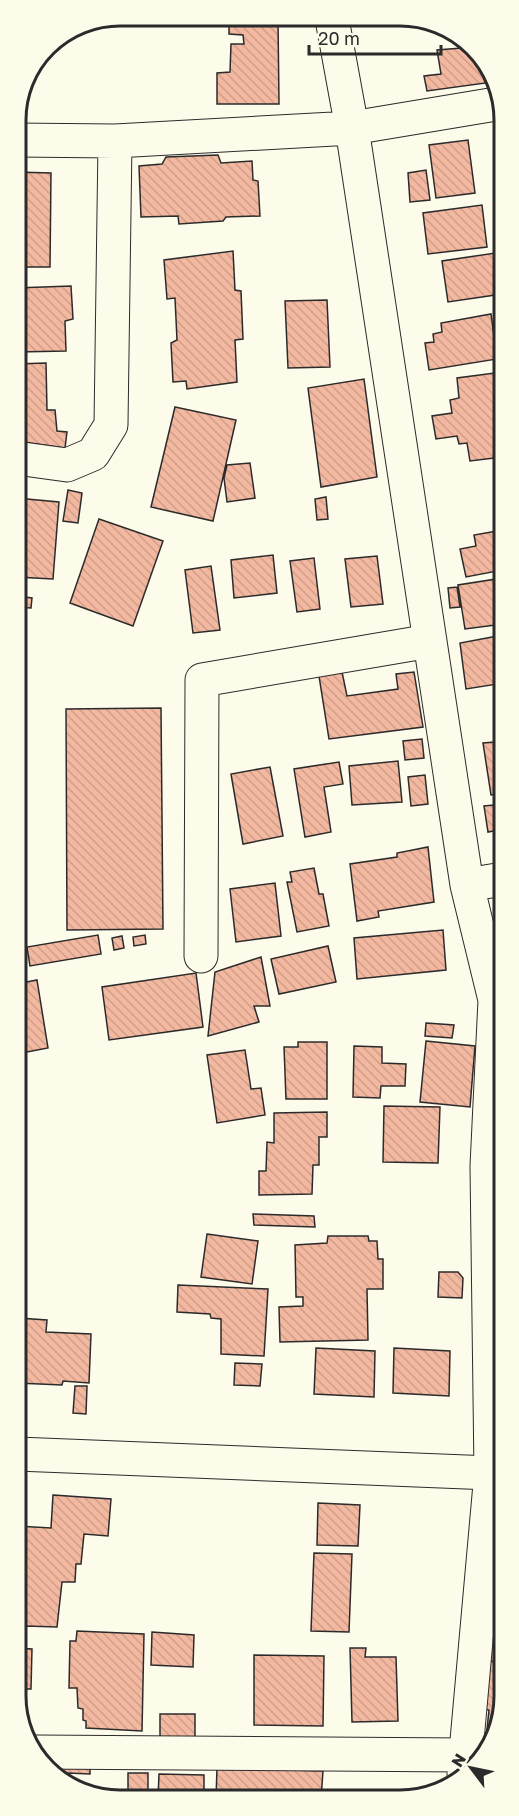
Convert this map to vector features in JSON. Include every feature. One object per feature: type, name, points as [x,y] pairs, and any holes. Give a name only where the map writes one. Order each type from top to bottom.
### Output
[{"type":"street","points":[[333,26],[352,128],[467,885],[493,994]]},
{"type":"street","points":[[26,140],[115,141],[352,128],[492,105]]},
{"type":"street","points":[[26,459],[67,465],[93,454],[111,425],[115,141]]},
{"type":"street","points":[[201,956],[202,680],[430,641]]},
{"type":"street","points":[[467,885],[494,881]]},
{"type":"street","points":[[493,1033],[487,1166],[493,1356]]},
{"type":"street","points":[[26,1454],[493,1472]]},
{"type":"street","points":[[465,1763],[493,1507]]},
{"type":"street","points":[[44,1752],[464,1765]]},
{"type":"building","points":[[229,26],[278,26],[279,104],[217,104],[217,73],[230,72],[231,44],[244,44],[243,35],[229,34]]},
{"type":"building","points":[[460,48],[478,67],[486,83],[427,91],[424,76],[441,74],[437,50]]},
{"type":"building","points":[[468,140],[475,193],[436,198],[429,145]]},
{"type":"building","points":[[218,155],[221,163],[252,161],[253,180],[258,181],[260,216],[226,217],[223,221],[179,224],[178,216],[141,217],[139,166],[162,164],[166,157]]},
{"type":"building","points":[[426,170],[430,200],[410,202],[408,173]]},
{"type":"building","points":[[26,172],[51,173],[50,267],[26,267]]},
{"type":"building","points":[[482,205],[487,247],[428,254],[423,213]]},
{"type":"building","points":[[233,251],[235,290],[241,291],[243,339],[235,340],[237,382],[187,389],[186,381],[173,382],[171,343],[177,340],[175,298],[167,299],[164,260]]},
{"type":"building","points":[[494,253],[494,295],[448,302],[442,261]]},
{"type":"building","points":[[71,286],[73,319],[65,321],[66,351],[26,352],[26,288]]},
{"type":"building","points":[[327,300],[330,367],[288,368],[285,301]]},
{"type":"building","points":[[491,314],[494,360],[429,370],[425,343],[434,342],[433,334],[442,332],[441,323]]},
{"type":"building","points":[[46,363],[47,410],[55,410],[57,431],[67,432],[65,448],[26,442],[26,364]]},
{"type":"building","points":[[494,373],[494,458],[470,461],[467,443],[459,444],[457,436],[436,439],[432,416],[452,413],[450,400],[459,398],[457,378]]},
{"type":"building","points":[[364,379],[377,477],[321,487],[308,388]]},
{"type":"building","points":[[175,407],[236,420],[213,521],[151,507]]},
{"type":"building","points":[[250,463],[255,498],[227,502],[224,478],[227,465]]},
{"type":"building","points":[[68,490],[82,493],[78,523],[63,521]]},
{"type":"building","points":[[326,497],[328,519],[317,520],[315,499]]},
{"type":"building","points":[[26,499],[59,502],[53,579],[26,578]]},
{"type":"building","points":[[99,519],[163,541],[133,626],[70,603]]},
{"type":"building","points":[[494,532],[494,572],[466,577],[460,549],[476,546],[474,535]]},
{"type":"building","points":[[273,555],[277,593],[234,598],[231,560]]},
{"type":"building","points":[[377,556],[383,604],[351,607],[345,559]]},
{"type":"building","points":[[314,558],[320,609],[297,612],[290,561]]},
{"type":"building","points":[[211,566],[220,630],[193,633],[185,570]]},
{"type":"building","points":[[494,579],[494,625],[465,629],[458,585]]},
{"type":"building","points":[[457,587],[460,607],[450,608],[448,588]]},
{"type":"building","points":[[26,597],[32,598],[31,608],[26,608]]},
{"type":"building","points":[[494,637],[494,685],[466,689],[460,643]]},
{"type":"building","points":[[342,672],[347,696],[398,689],[396,674],[414,672],[423,727],[329,739],[319,676]]},
{"type":"building","points":[[161,708],[163,929],[67,930],[66,709]]},
{"type":"building","points":[[422,739],[424,758],[405,760],[403,741]]},
{"type":"building","points":[[494,742],[494,795],[491,795],[483,743]]},
{"type":"building","points":[[398,761],[402,802],[352,805],[349,766]]},
{"type":"building","points":[[339,762],[343,784],[324,787],[331,832],[305,837],[294,769]]},
{"type":"building","points":[[270,767],[283,836],[243,844],[231,774]]},
{"type":"building","points":[[425,775],[428,804],[411,806],[408,777]]},
{"type":"building","points":[[494,805],[494,831],[488,832],[484,806]]},
{"type":"building","points":[[428,847],[434,902],[378,911],[379,917],[357,921],[350,864],[397,857],[397,853]]},
{"type":"building","points":[[314,868],[319,894],[323,894],[329,926],[297,932],[287,882],[292,882],[290,872]]},
{"type":"building","points":[[275,883],[281,936],[236,942],[230,889]]},
{"type":"building","points":[[443,930],[446,970],[357,979],[354,938]]},
{"type":"building","points":[[98,935],[101,954],[30,966],[27,947]]},
{"type":"building","points":[[145,935],[146,944],[134,946],[133,937]]},
{"type":"building","points":[[122,936],[124,948],[114,950],[112,938]]},
{"type":"building","points":[[328,946],[336,982],[279,994],[271,959]]},
{"type":"building","points":[[261,957],[270,1006],[254,1006],[259,1022],[208,1036],[215,972]]},
{"type":"building","points":[[196,973],[203,1027],[109,1040],[102,987]]},
{"type":"building","points":[[37,980],[48,1048],[26,1052],[26,982]]},
{"type":"building","points":[[426,1023],[454,1025],[452,1038],[425,1036]]},
{"type":"building","points":[[426,1041],[475,1046],[470,1107],[420,1102]]},
{"type":"building","points":[[298,1042],[327,1042],[327,1099],[286,1099],[284,1047],[298,1047]]},
{"type":"building","points":[[354,1046],[382,1047],[382,1063],[406,1064],[405,1086],[381,1086],[380,1098],[353,1097]]},
{"type":"building","points":[[245,1050],[251,1089],[261,1088],[265,1115],[217,1123],[207,1055]]},
{"type":"building","points":[[384,1106],[440,1107],[438,1163],[383,1162]]},
{"type":"building","points":[[327,1112],[327,1137],[319,1137],[319,1165],[313,1165],[312,1194],[259,1195],[259,1171],[266,1171],[267,1142],[274,1143],[274,1113]]},
{"type":"building","points":[[253,1214],[314,1216],[315,1227],[254,1225]]},
{"type":"building","points":[[207,1234],[258,1241],[252,1284],[201,1277]]},
{"type":"building","points":[[328,1236],[368,1236],[369,1241],[377,1241],[378,1259],[383,1259],[383,1289],[367,1289],[368,1340],[280,1342],[279,1307],[303,1306],[303,1297],[296,1297],[295,1245],[327,1243]]},
{"type":"building","points":[[439,1272],[458,1272],[463,1278],[462,1298],[438,1297]]},
{"type":"building","points":[[178,1285],[268,1289],[264,1356],[221,1354],[221,1319],[211,1318],[210,1314],[177,1312]]},
{"type":"building","points":[[26,1319],[47,1320],[46,1332],[91,1334],[89,1383],[63,1381],[62,1385],[26,1383]]},
{"type":"building","points":[[316,1348],[375,1351],[374,1397],[314,1394]]},
{"type":"building","points":[[394,1348],[450,1351],[449,1396],[393,1393]]},
{"type":"building","points":[[235,1363],[262,1364],[260,1386],[234,1385]]},
{"type":"building","points":[[75,1386],[87,1386],[86,1414],[73,1413]]},
{"type":"building","points":[[53,1495],[111,1499],[108,1536],[84,1534],[81,1564],[76,1564],[75,1582],[62,1582],[57,1627],[26,1626],[26,1527],[51,1528]]},
{"type":"building","points":[[318,1503],[360,1505],[358,1546],[317,1545]]},
{"type":"building","points":[[314,1553],[352,1554],[349,1632],[311,1631]]},
{"type":"building","points":[[490,1608],[493,1608],[493,1661],[489,1661]]},
{"type":"building","points":[[77,1631],[144,1634],[142,1731],[86,1728],[83,1709],[78,1708],[77,1688],[69,1688],[70,1641],[76,1641]]},
{"type":"building","points":[[152,1632],[194,1635],[193,1667],[151,1665]]},
{"type":"building","points":[[350,1648],[366,1648],[365,1657],[396,1657],[398,1721],[352,1722]]},
{"type":"building","points":[[26,1649],[32,1649],[31,1689],[26,1689]]},
{"type":"building","points":[[254,1655],[324,1656],[323,1726],[254,1725]]},
{"type":"building","points":[[489,1661],[493,1661],[493,1703],[487,1730],[489,1710],[484,1709]]},
{"type":"building","points":[[160,1714],[195,1714],[195,1739],[160,1738]]},
{"type":"building","points":[[90,1759],[90,1774],[67,1774],[53,1763]]},
{"type":"building","points":[[217,1768],[323,1771],[322,1790],[216,1790]]},
{"type":"building","points":[[128,1773],[148,1773],[148,1790],[128,1790]]},
{"type":"building","points":[[159,1774],[204,1775],[204,1790],[158,1790]]}]
